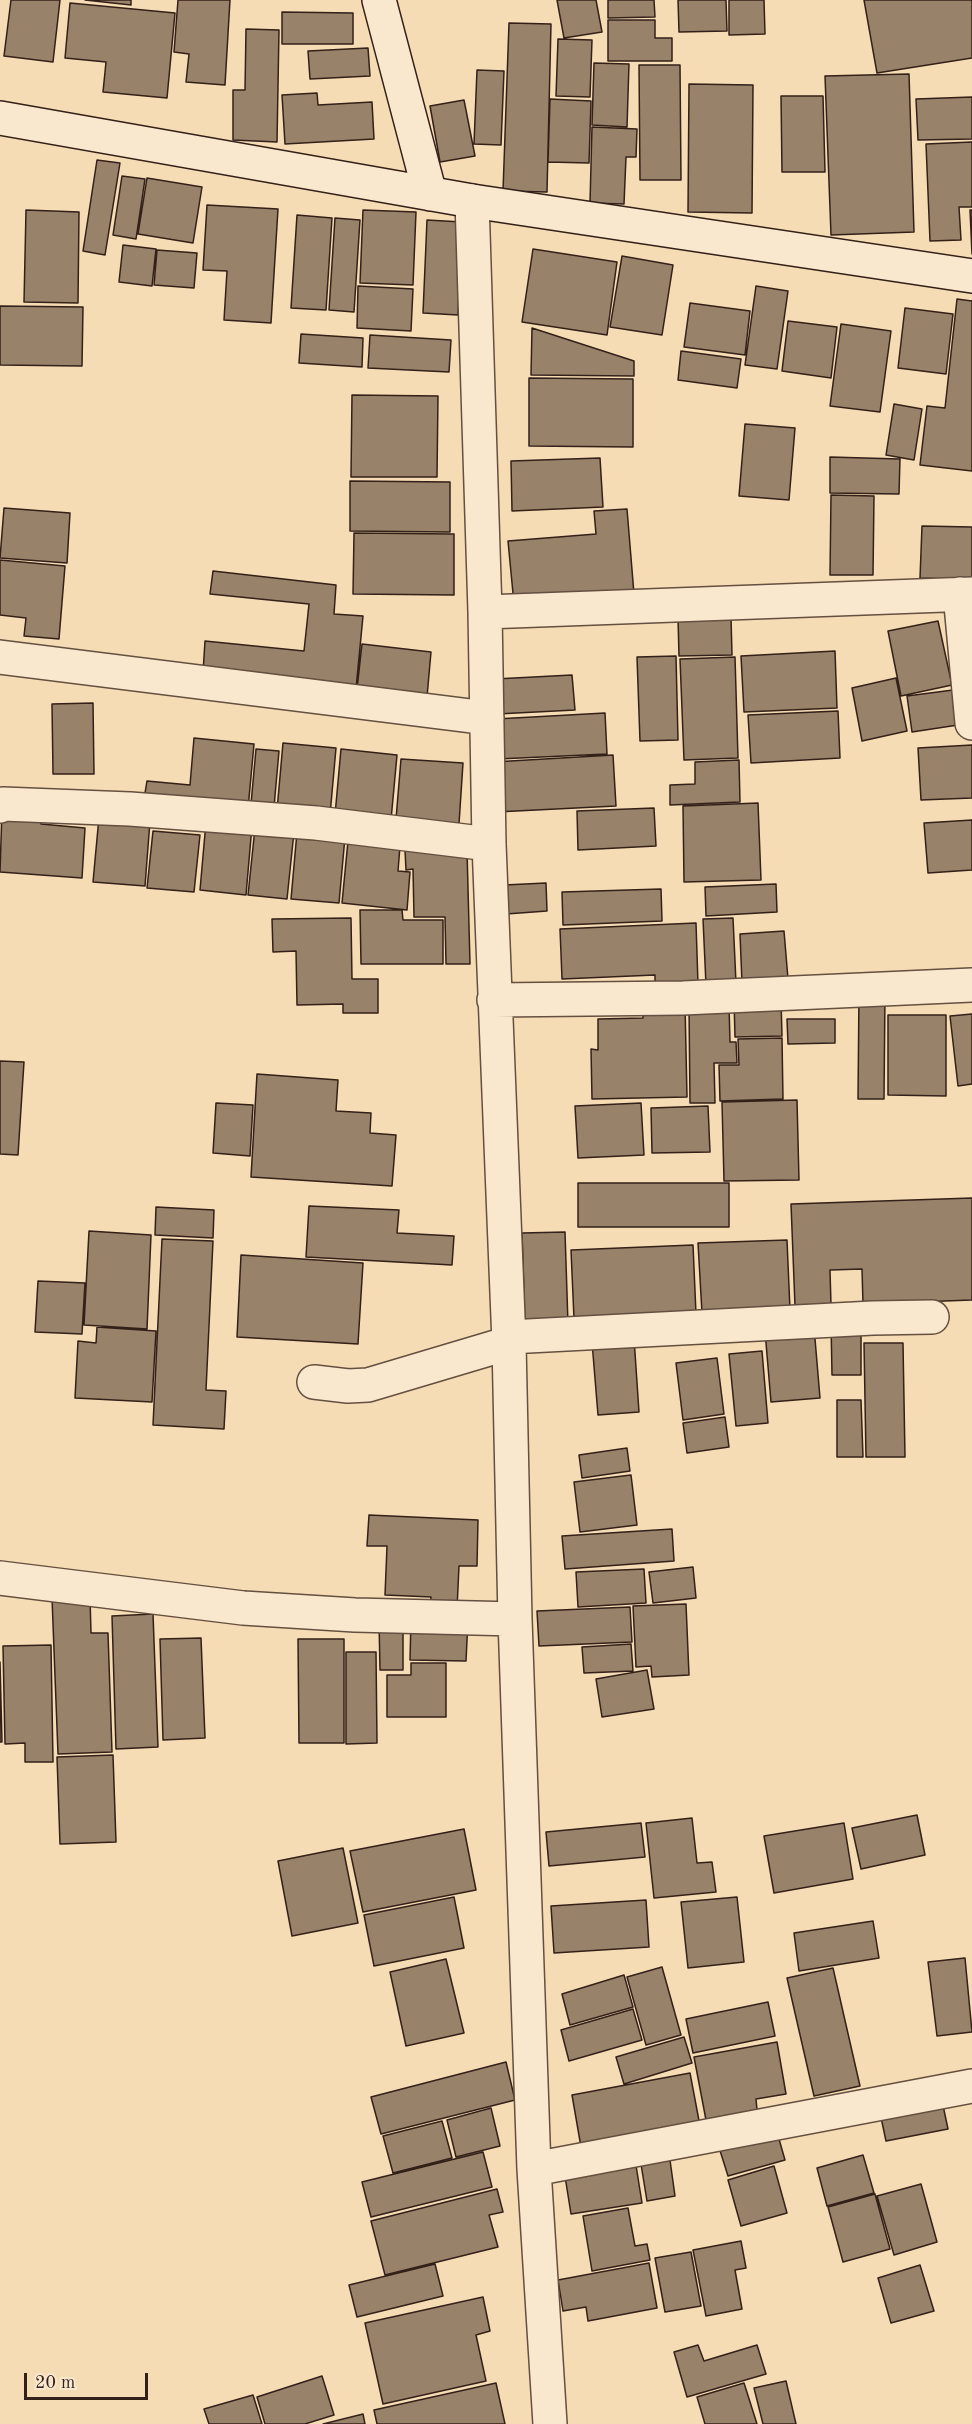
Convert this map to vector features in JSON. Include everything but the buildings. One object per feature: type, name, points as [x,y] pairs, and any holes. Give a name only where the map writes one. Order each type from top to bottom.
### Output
[{"type":"street","points":[[380,0],[430,194]]},
{"type":"street","points":[[0,118],[472,201],[972,276]]},
{"type":"street","points":[[472,201],[485,612],[489,844],[509,1340],[515,1619],[534,2169],[550,2424]]},
{"type":"street","points":[[485,612],[966,594],[972,723]]},
{"type":"street","points":[[0,657],[487,718]]},
{"type":"street","points":[[0,806],[3,804],[130,809],[281,820],[489,844]]},
{"type":"street","points":[[494,1000],[683,998],[972,985]]},
{"type":"street","points":[[314,1382],[348,1386],[368,1385],[509,1340],[873,1318],[932,1317]]},
{"type":"street","points":[[0,1578],[254,1608],[355,1615],[515,1619]]},
{"type":"street","points":[[534,2169],[972,2086]]}]
